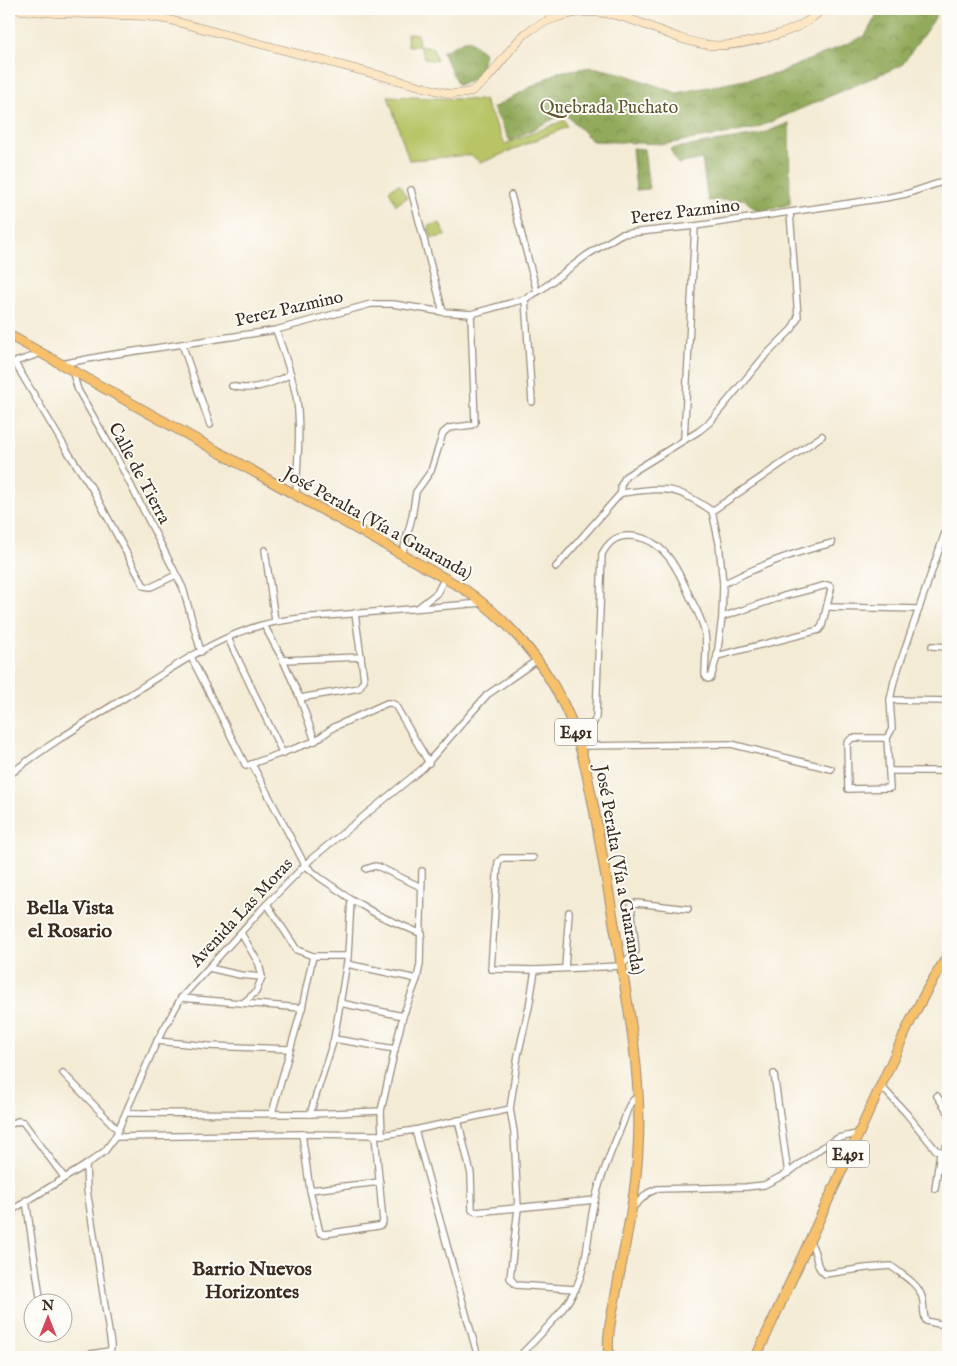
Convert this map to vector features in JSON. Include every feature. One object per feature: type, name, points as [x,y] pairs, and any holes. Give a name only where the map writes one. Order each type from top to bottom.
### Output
[{"type":"highway","name":"José Peralta (Vía a Guaranda)","points":[[9,335],[445,577],[483,603],[506,624],[537,660],[556,689],[576,734],[590,789],[636,1063],[638,1151],[631,1209],[609,1332],[610,1357]]},
{"type":"highway","name":"E491","points":[[756,1357],[911,1020],[928,988],[948,959]]},
{"type":"main road","points":[[10,9],[56,13],[147,16],[170,20],[450,94],[467,93],[480,85],[525,34],[558,16],[589,12],[626,18],[676,36],[710,45],[749,42],[782,33],[814,17],[822,9]]},
{"type":"street","name":"Perez Pazmino","points":[[61,364],[276,330],[332,314],[382,303],[471,314],[525,299],[587,255],[621,234],[628,232],[694,226],[790,213],[892,196],[948,180]]},
{"type":"street","points":[[412,190],[443,312]]},
{"type":"street","points":[[511,195],[537,292]]},
{"type":"street","points":[[621,494],[621,485],[626,476],[710,422],[764,357],[796,324],[798,317],[790,213]]},
{"type":"street","points":[[684,439],[694,226]]},
{"type":"street","points":[[525,299],[532,402]]},
{"type":"street","points":[[402,554],[416,492],[431,471],[444,433],[449,428],[475,423],[471,314]]},
{"type":"street","points":[[276,330],[291,374],[297,402],[296,495]]},
{"type":"street","points":[[182,344],[210,425]]},
{"type":"street","points":[[42,353],[12,364],[93,490],[144,586],[151,587],[176,575]]},
{"type":"street","name":"Calle de Tierra","points":[[72,370],[78,390],[117,458],[183,588],[201,652]]},
{"type":"street","points":[[232,386],[250,388],[279,380],[291,374]]},
{"type":"street","points":[[712,511],[822,436]]},
{"type":"street","points":[[556,567],[621,494],[657,488],[669,489],[693,498],[712,511],[719,543],[723,584],[722,617],[717,656],[711,678],[708,679],[704,675],[704,631],[678,570],[669,557],[649,540],[637,536],[623,536],[614,539],[607,544],[602,554],[596,717],[594,722],[576,734]]},
{"type":"street","points":[[887,738],[852,738],[849,740],[848,789],[890,788],[887,738],[892,729],[890,700],[894,681],[947,533],[948,524]]},
{"type":"street","points":[[723,584],[753,570],[808,549],[832,543]]},
{"type":"street","points":[[266,550],[275,621]]},
{"type":"street","points":[[419,607],[438,593],[445,577]]},
{"type":"street","points":[[717,656],[816,632],[822,626],[831,589],[827,585],[784,596],[722,617]]},
{"type":"street","points":[[9,775],[41,750],[191,657],[228,638],[275,621],[419,607],[483,603]]},
{"type":"street","points":[[827,607],[919,609]]},
{"type":"street","points":[[300,698],[360,688],[364,680],[355,614]]},
{"type":"street","points":[[264,625],[283,660],[300,698],[315,741]]},
{"type":"street","points":[[228,638],[283,754]]},
{"type":"street","points":[[932,646],[948,647]]},
{"type":"street","points":[[283,660],[361,656]]},
{"type":"street","points":[[191,657],[246,766],[315,741],[334,727],[387,703],[395,705],[429,763]]},
{"type":"street","name":"Avenida Las Moras","points":[[9,1212],[86,1165],[105,1151],[115,1137],[157,1041],[181,998],[267,904],[305,866],[429,763],[487,695],[537,660]]},
{"type":"street","points":[[890,700],[948,701]]},
{"type":"street","points":[[580,746],[731,744],[831,770]]},
{"type":"street","points":[[252,764],[305,866],[318,877],[378,915],[422,934]]},
{"type":"street","points":[[889,771],[948,771]]},
{"type":"street","points":[[533,858],[502,858],[498,862],[491,969],[535,970],[621,966],[636,951],[631,904],[637,903],[688,909]]},
{"type":"street","points":[[366,869],[375,866],[421,887]]},
{"type":"street","points":[[382,1135],[381,1111],[403,1016],[417,979],[420,964],[422,871]]},
{"type":"street","points":[[310,1114],[334,1039],[348,956],[351,899]]},
{"type":"street","points":[[267,904],[297,950],[313,956],[348,956]]},
{"type":"street","points":[[565,968],[569,912]]},
{"type":"street","points":[[241,933],[260,964],[262,977],[256,992],[243,1003]]},
{"type":"street","points":[[272,1113],[302,1008],[313,956]]},
{"type":"street","points":[[347,964],[417,979]]},
{"type":"street","points":[[209,968],[240,975],[262,977]]},
{"type":"street","points":[[535,970],[518,1055],[510,1109],[514,1132],[518,1208],[510,1278],[516,1284],[575,1289]]},
{"type":"street","points":[[181,998],[302,1008]]},
{"type":"street","points":[[340,1002],[403,1016]]},
{"type":"street","points":[[334,1039],[395,1049]]},
{"type":"street","points":[[157,1041],[203,1046],[289,1049]]},
{"type":"street","points":[[63,1073],[118,1130]]},
{"type":"street","points":[[774,1074],[788,1173]]},
{"type":"street","points":[[881,1086],[906,1112],[936,1150],[940,1152]]},
{"type":"street","points":[[519,1357],[562,1311],[575,1289],[583,1268],[595,1200],[626,1110],[632,1100],[638,1096]]},
{"type":"street","points":[[937,1096],[948,1112]]},
{"type":"street","points":[[115,1137],[302,1134],[382,1135],[415,1130],[510,1109]]},
{"type":"street","points":[[127,1112],[310,1114],[381,1111]]},
{"type":"street","points":[[458,1120],[471,1174],[472,1210],[476,1212],[595,1200]]},
{"type":"street","points":[[9,1125],[18,1121],[22,1122],[64,1177]]},
{"type":"street","points":[[415,1130],[478,1357]]},
{"type":"street","points":[[302,1134],[310,1190],[320,1233],[325,1234],[382,1225],[375,1135]]},
{"type":"street","points":[[631,1209],[648,1193],[657,1190],[746,1187],[764,1184],[788,1173],[821,1148],[838,1138],[857,1134]]},
{"type":"street","points":[[940,1152],[943,1152],[948,1143]]},
{"type":"street","points":[[934,1189],[940,1152]]},
{"type":"street","points":[[82,1357],[111,1349],[87,1190],[86,1165]]},
{"type":"street","points":[[310,1190],[380,1182]]},
{"type":"street","points":[[26,1200],[40,1294]]},
{"type":"street","points":[[810,1242],[815,1250],[818,1267],[825,1274],[891,1266],[915,1285],[922,1298],[923,1314],[926,1321],[939,1324],[948,1323]]},
{"type":"green space","name":"Quebrada Puchato","points":[[880,9],[939,9],[933,21],[902,65],[754,129],[665,144],[592,141],[565,113],[510,141],[493,108],[558,72],[592,67],[624,74],[677,93],[776,74],[865,36]]},
{"type":"green space","points":[[407,34],[418,34],[419,46],[408,46]]},
{"type":"green space","points":[[468,39],[485,53],[477,75],[458,85],[442,52]]},
{"type":"green space","points":[[419,46],[433,48],[437,61],[425,59]]},
{"type":"green space","points":[[388,96],[484,100],[505,144],[565,120],[567,127],[481,163],[471,155],[409,160]]},
{"type":"green space","points":[[789,123],[790,204],[759,213],[744,199],[708,201],[702,159],[678,164],[670,149],[758,135]]},
{"type":"green space","points":[[632,148],[644,149],[649,189],[636,190]]},
{"type":"green space","points":[[399,184],[407,198],[396,205],[389,190]]},
{"type":"green space","points":[[440,223],[445,236],[432,238],[428,226]]},
{"type":"district","name":"Bella Vista el Rosario","points":[[70,918]]},
{"type":"district","name":"Barrio Nuevos Horizontes","points":[[252,1280]]}]
